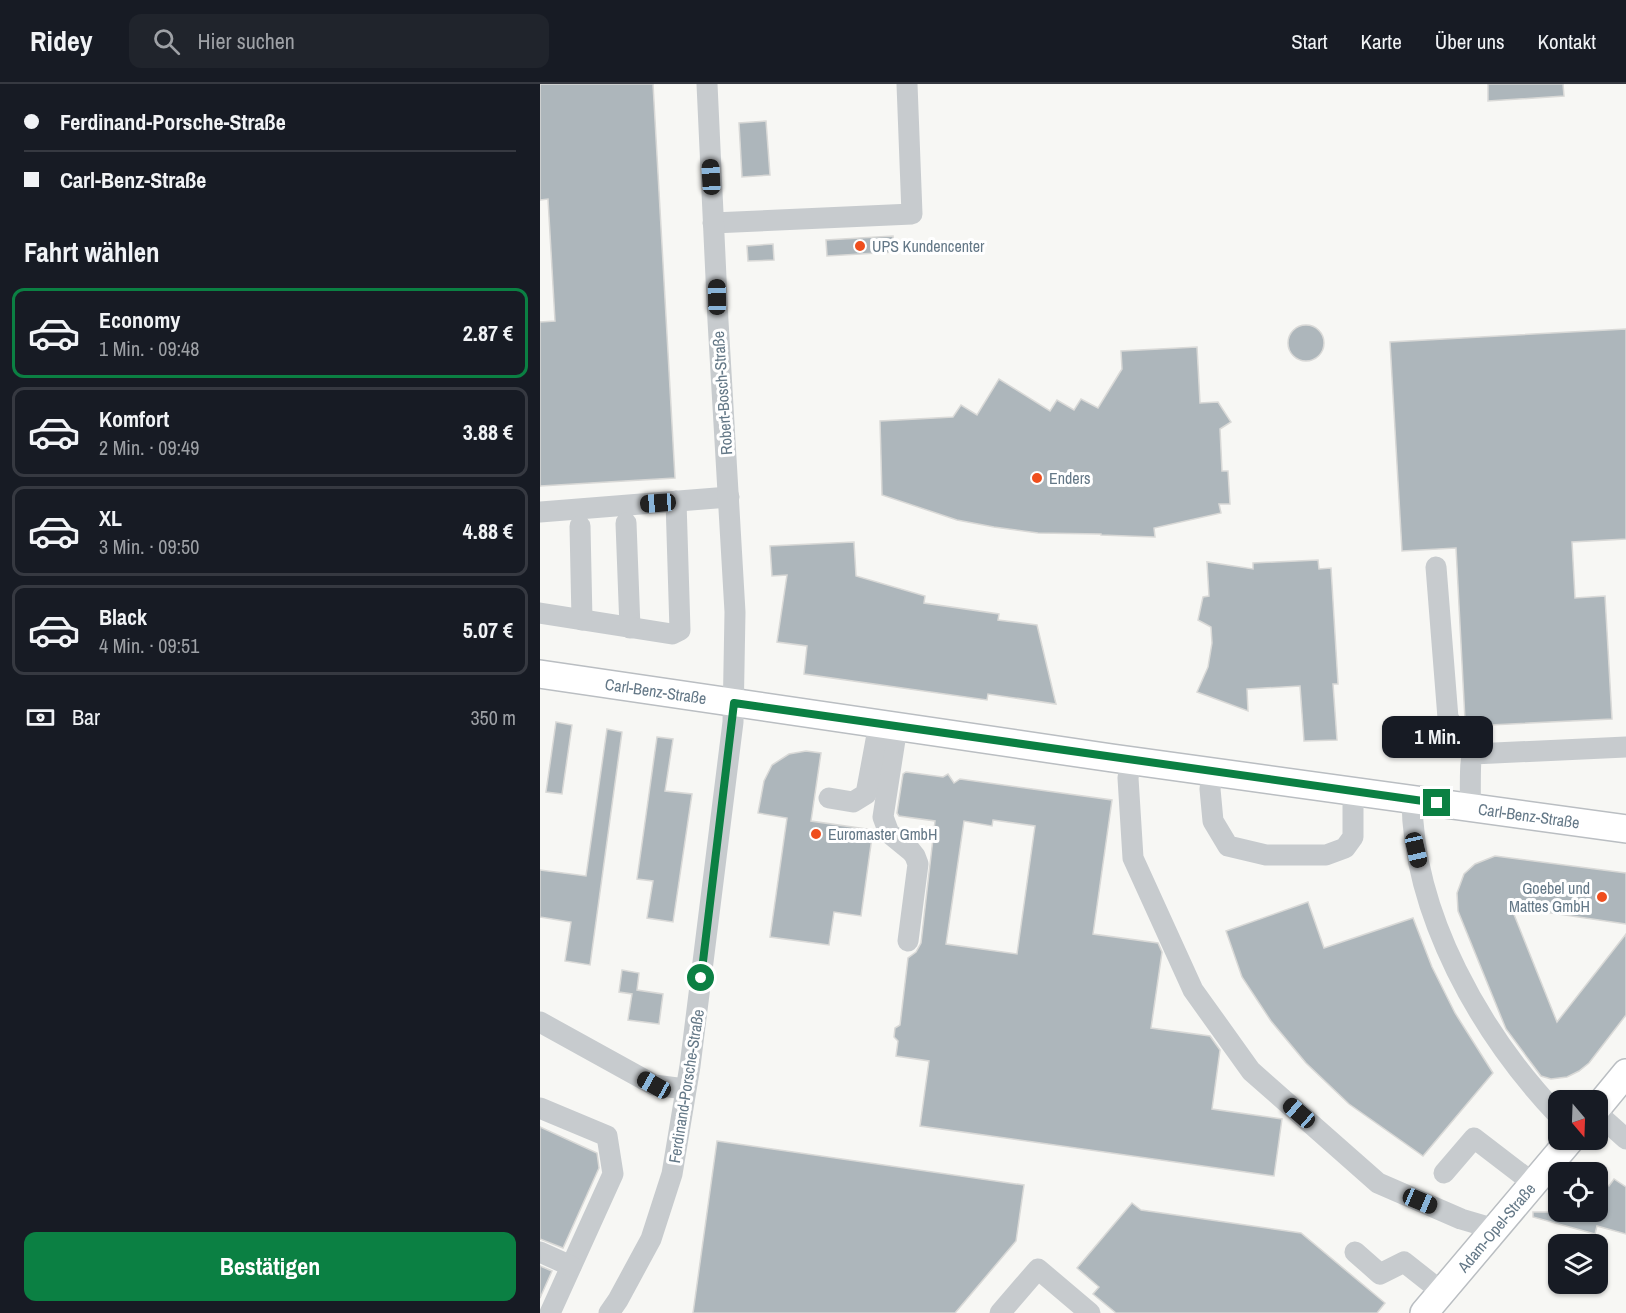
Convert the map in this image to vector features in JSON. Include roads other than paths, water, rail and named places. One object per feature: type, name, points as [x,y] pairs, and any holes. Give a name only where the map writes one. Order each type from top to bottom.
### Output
[{"type":"main road","name":"Carl-Benz-Straße","points":[[540,674],[1353,792],[1626,829]]},
{"type":"main road","points":[[1608,1095],[1626,1073]]},
{"type":"main road","name":"Adam-Opel-Straße","points":[[1424,1313],[1562,1150]]},
{"type":"street","name":"Robert-Bosch-Straße","points":[[707,84],[735,612],[734,703]]},
{"type":"street","points":[[713,223],[912,214],[907,84]]},
{"type":"street","points":[[540,512],[729,497]]},
{"type":"street","points":[[540,613],[672,634],[680,630],[676,501]]},
{"type":"street","points":[[626,523],[630,628]]},
{"type":"street","points":[[580,526],[582,620]]},
{"type":"street","points":[[1436,567],[1448,717],[1473,753]]},
{"type":"street","name":"Ferdinand-Porsche-Straße","points":[[609,1313],[651,1239],[672,1174],[713,891],[734,703]]},
{"type":"street","points":[[828,798],[853,802],[866,794],[888,725]]},
{"type":"street","points":[[888,725],[883,817],[889,833],[911,851],[918,864],[908,941]]},
{"type":"street","points":[[1473,753],[1626,747]]},
{"type":"street","points":[[1470,807],[1472,790],[1470,758],[1473,753]]},
{"type":"street","points":[[1131,760],[1128,778],[1133,858],[1192,990],[1251,1071],[1378,1184],[1461,1219],[1495,1230]]},
{"type":"street","points":[[1213,771],[1210,789],[1213,821],[1228,846],[1266,855],[1326,855],[1345,848],[1353,837],[1353,792]]},
{"type":"street","points":[[1412,800],[1414,838],[1423,879],[1437,923],[1452,957],[1465,986],[1499,1043],[1520,1072],[1548,1104]]},
{"type":"street","points":[[540,1022],[654,1085],[686,1089]]},
{"type":"street","points":[[540,1108],[607,1136],[613,1174],[550,1313]]},
{"type":"street","points":[[1608,1123],[1626,1139]]},
{"type":"street","points":[[1444,1173],[1474,1137],[1534,1184]]},
{"type":"street","points":[[540,1252],[571,1266]]},
{"type":"street","points":[[1355,1252],[1380,1274],[1404,1262],[1442,1292]]},
{"type":"street","points":[[1000,1313],[1038,1269],[1090,1313]]},
{"type":"place","name":"UPS Kundencenter","points":[[860,246]]},
{"type":"place","name":"Enders","points":[[1037,478]]},
{"type":"place","name":"Euromaster GmbH","points":[[816,834]]},
{"type":"place","name":"Goebel und Mattes GmbH","points":[[1602,897]]}]
